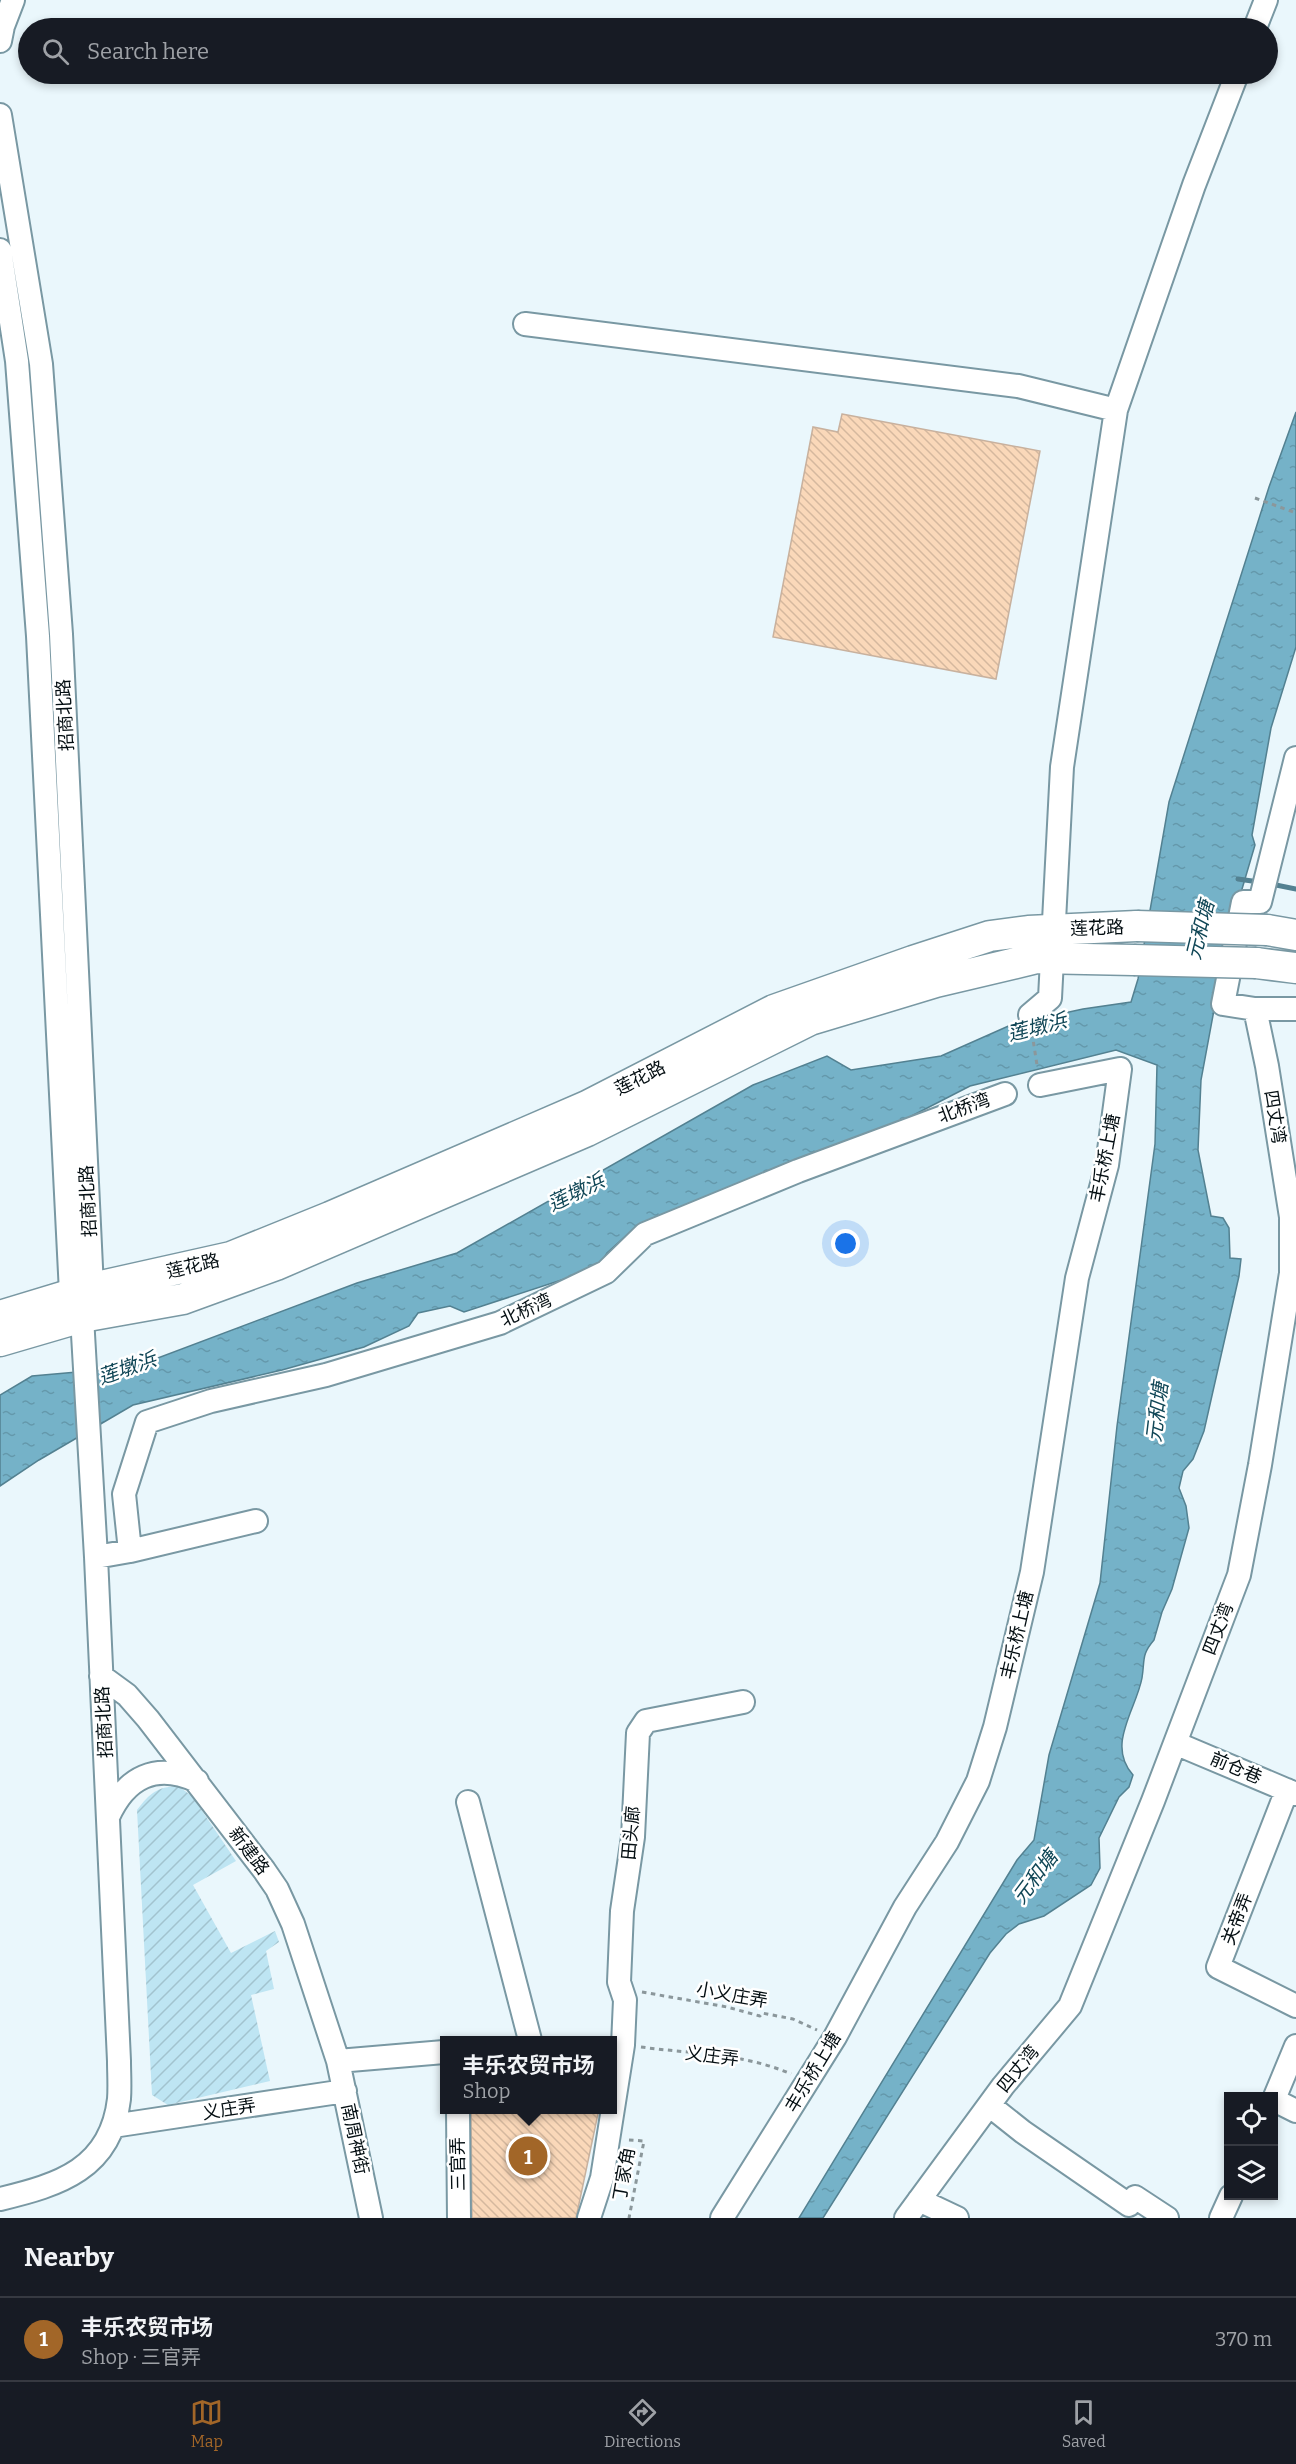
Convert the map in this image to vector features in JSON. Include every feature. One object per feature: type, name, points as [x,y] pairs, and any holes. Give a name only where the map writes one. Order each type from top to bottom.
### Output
[{"type":"main road","name":"莲花路","points":[[0,1316],[82,1299],[183,1299],[276,1265],[587,1131],[810,1020],[936,982],[1037,958],[1052,944],[1137,926],[1264,916],[1296,935]]},
{"type":"main road","name":"莲花路","points":[[1052,944],[1134,960],[1256,963],[1296,968]]},
{"type":"main road","name":"莲花路","points":[[0,1341],[82,1299]]},
{"type":"street","points":[[0,41],[13,0]]},
{"type":"street","points":[[1259,18],[1266,0]]},
{"type":"street","points":[[1030,1015],[1050,998],[1062,768],[1116,410],[1194,185],[1233,84]]},
{"type":"street","name":"招商北路","points":[[0,115],[41,364],[61,634],[82,1299],[119,2061],[119,2098],[113,2127]]},
{"type":"street","name":"招商北路","points":[[0,250],[9,370],[38,636],[82,1299]]},
{"type":"street","points":[[525,324],[1018,386],[1116,410]]},
{"type":"street","points":[[9,370],[41,364]]},
{"type":"street","points":[[1296,758],[1268,875],[1264,916],[1244,902],[1223,1004],[1255,1009],[1296,1009]]},
{"type":"street","name":"四丈湾","points":[[913,2209],[989,2105],[1070,2006],[1239,1575],[1293,1273],[1291,1217],[1267,1066],[1255,1009]]},
{"type":"street","name":"丰乐桥上塘","points":[[722,2218],[809,2082],[905,1907],[947,1842],[978,1781],[995,1727],[1032,1572],[1077,1278],[1107,1165],[1120,1069],[1040,1084]]},
{"type":"street","name":"北桥湾","points":[[130,1551],[124,1494],[147,1422],[211,1401],[337,1372],[500,1323],[606,1272],[645,1234],[798,1171],[1005,1094]]},
{"type":"street","points":[[96,1557],[256,1521]]},
{"type":"street","name":"新建路","points":[[101,1676],[127,1695],[197,1781],[277,1889],[293,1924],[338,2061]]},
{"type":"street","name":"田头廊","points":[[617,2044],[625,2000],[619,1982],[622,1911],[633,1837],[638,1733],[646,1721],[744,1702]]},
{"type":"street","name":"前仓巷","points":[[1175,1743],[1292,1792]]},
{"type":"street","points":[[108,1817],[116,1798],[127,1786],[140,1778],[163,1772],[180,1773],[197,1781]]},
{"type":"street","name":"关帝弄","points":[[1292,1792],[1218,1967],[1296,2006]]},
{"type":"street","points":[[468,1802],[529,2036]]},
{"type":"street","points":[[1277,2092],[1296,2046]]},
{"type":"street","points":[[338,2061],[440,2052]]},
{"type":"street","name":"南周神街","points":[[338,2061],[371,2218]]},
{"type":"street","name":"义庄弄","points":[[113,2127],[345,2091]]},
{"type":"street","points":[[1278,2101],[1296,2111]]},
{"type":"street","points":[[989,2105],[1023,2132],[1129,2205],[1135,2197],[1167,2218]]},
{"type":"street","name":"三官弄","points":[[458,2114],[459,2218]]},
{"type":"street","name":"田头廊","points":[[589,2218],[602,2178],[609,2114]]},
{"type":"street","points":[[0,2199],[58,2183],[75,2173],[102,2147],[113,2127]]},
{"type":"street","points":[[1221,2218],[1229,2200]]},
{"type":"street","points":[[913,2209],[957,2218]]},
{"type":"path","points":[[1255,498],[1296,513]]},
{"type":"path","points":[[1030,1015],[1040,1084]]},
{"type":"path","name":"小义庄弄","points":[[621,1989],[727,2007],[760,2016],[762,2013],[793,2019],[835,2037]]},
{"type":"path","name":"义庄弄","points":[[617,2044],[756,2062],[809,2082]]},
{"type":"path","name":"丁家角","points":[[621,2139],[644,2141],[630,2218]]},
{"type":"shaded area","points":[[178,1786],[192,1796],[236,1861],[193,1885],[231,1953],[275,1931],[279,1942],[266,1951],[274,1989],[251,1995],[270,2081],[168,2105],[152,2095],[137,1810],[154,1792]]},
{"type":"water","points":[[1296,412],[1296,647],[1271,728],[1252,835],[1255,845],[1227,940],[1201,1080],[1198,1150],[1211,1216],[1223,1218],[1229,1228],[1230,1258],[1241,1259],[1239,1276],[1204,1431],[1193,1459],[1183,1471],[1179,1488],[1186,1506],[1189,1528],[1172,1589],[1154,1640],[1145,1654],[1139,1690],[1122,1740],[1125,1764],[1133,1775],[1129,1787],[1119,1797],[1099,1838],[1100,1868],[1091,1885],[1044,1916],[1019,1924],[1006,1934],[990,1953],[823,2218],[799,2218],[1017,1860],[1034,1840],[1049,1755],[1100,1583],[1117,1426],[1155,1144],[1157,1065],[1116,1050],[970,1086],[898,1123],[638,1225],[607,1253],[598,1268],[464,1312],[450,1306],[418,1313],[409,1326],[364,1347],[282,1370],[133,1405],[39,1460],[0,1486],[0,1395],[32,1376],[134,1367],[357,1283],[457,1253],[753,1085],[827,1056],[851,1070],[941,1056],[1013,1024],[1083,1009],[1131,1002],[1138,979],[1169,802],[1269,487]]},
{"type":"building","points":[[842,414],[1040,451],[996,679],[773,637],[813,427],[838,432]]},
{"type":"building","points":[[471,2114],[598,2114],[576,2218],[472,2218]]},
{"type":"waterway","points":[[1238,879],[1259,882]]},
{"type":"waterway","points":[[1271,884],[1296,889]]},
{"type":"place","name":"丰乐农贸市场","points":[[528,2156]]},
{"type":"water label","name":"元和塘","points":[[1200,930]]},
{"type":"water label","name":"莲墩浜","points":[[1037,1027]]},
{"type":"water label","name":"莲墩浜","points":[[576,1192]]},
{"type":"water label","name":"莲墩浜","points":[[127,1368]]},
{"type":"water label","name":"元和塘","points":[[1157,1412]]},
{"type":"water label","name":"元和塘","points":[[1035,1877]]}]
